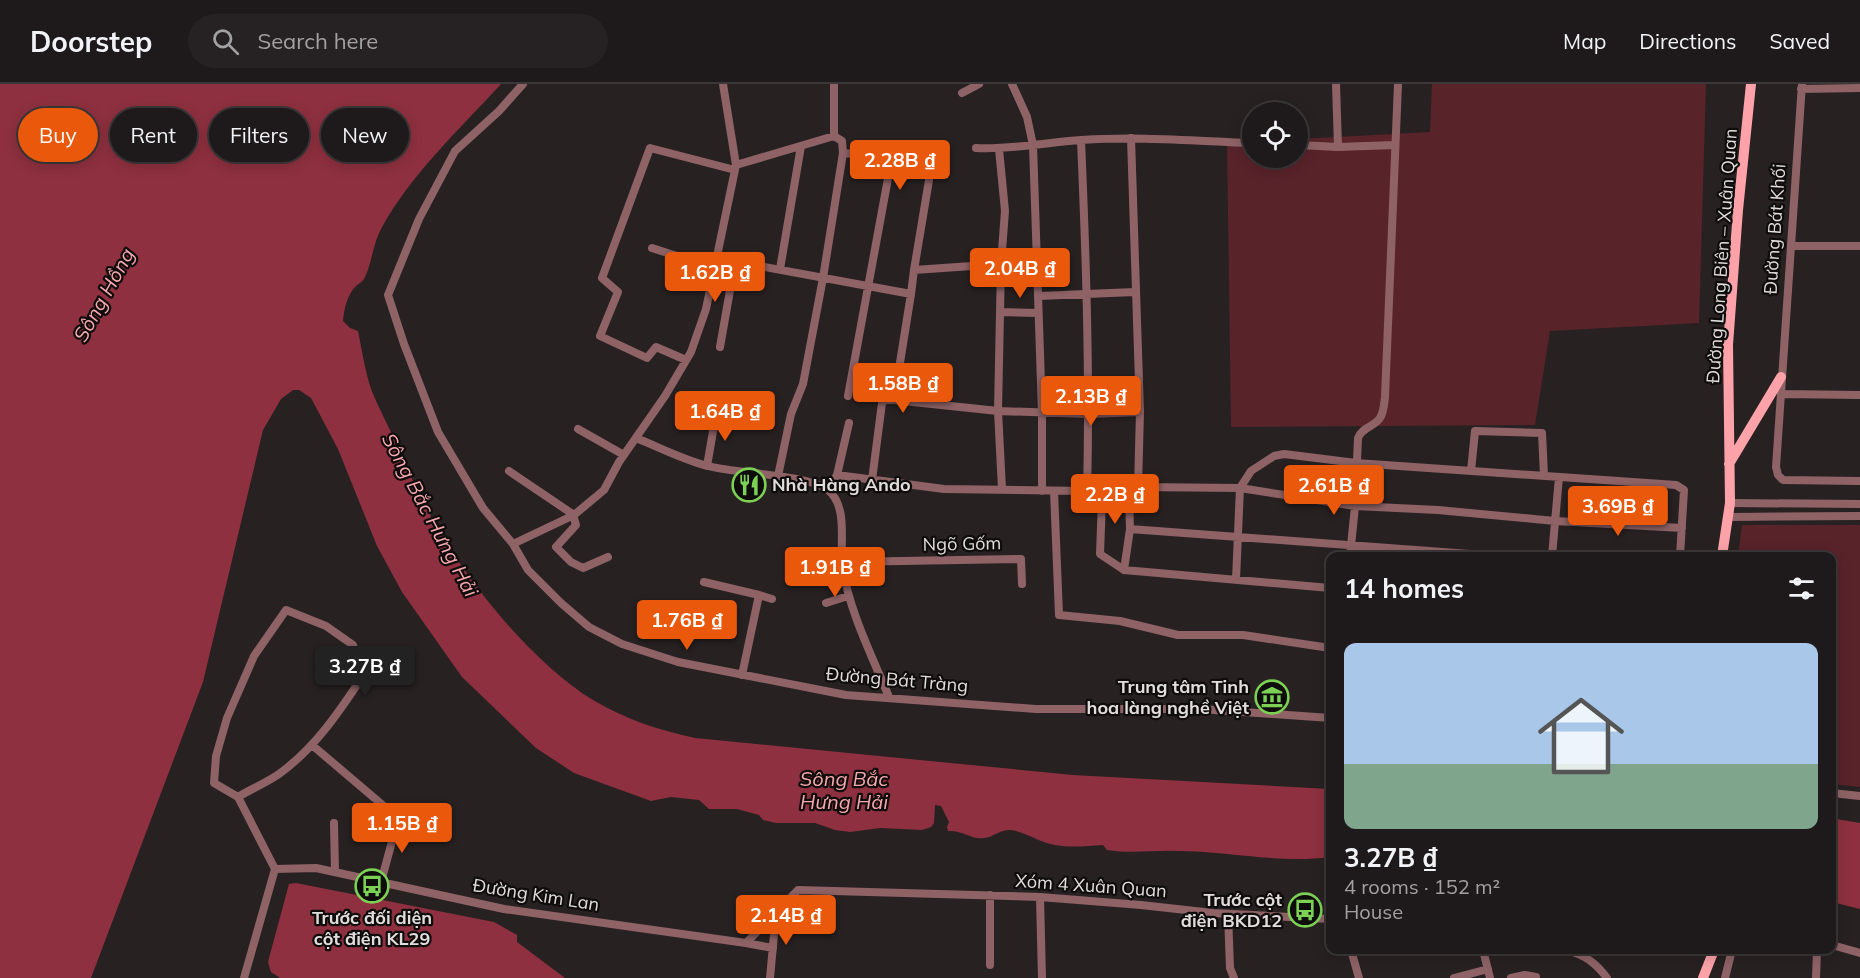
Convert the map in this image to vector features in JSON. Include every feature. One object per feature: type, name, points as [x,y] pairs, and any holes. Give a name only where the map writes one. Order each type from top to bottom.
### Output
[{"type":"main road","name":"Đường Long Biên – Xuân Quan","points":[[1723,552],[1730,503],[1728,345],[1738,210],[1751,84]]},
{"type":"main road","points":[[1729,464],[1781,377]]},
{"type":"main road","points":[[1703,978],[1712,954]]},
{"type":"street","name":"Đường Bát Tràng","points":[[523,84],[499,111],[455,152],[419,219],[388,295],[438,432],[483,508],[513,544],[528,570],[589,627],[622,644],[678,662],[846,695],[1036,709],[1200,710],[1326,718]]},
{"type":"street","points":[[513,544],[574,515],[603,490],[691,352],[706,309],[735,167],[723,84]]},
{"type":"street","points":[[834,84],[834,136]]},
{"type":"street","points":[[962,93],[979,84]]},
{"type":"street","points":[[1011,84],[1027,117],[1033,145],[1042,413],[1042,491]]},
{"type":"street","points":[[1336,84],[1338,147]]},
{"type":"street","points":[[1350,552],[1358,438],[1360,432],[1382,416],[1384,397],[1398,84]]},
{"type":"street","points":[[1802,86],[1860,88]]},
{"type":"street","name":"Đường Bát Khối","points":[[1802,86],[1776,467],[1778,475],[1784,480],[1860,481]]},
{"type":"street","points":[[686,360],[656,347],[647,358],[600,336],[618,292],[603,278],[650,148],[735,167],[834,136],[842,141],[843,153],[823,278],[803,384],[791,414],[778,476]]},
{"type":"street","points":[[837,476],[944,489],[1087,491],[1102,500],[1129,496],[1138,487],[1140,412],[1131,138]]},
{"type":"street","points":[[976,148],[999,149],[1081,140],[1131,138],[1242,143]]},
{"type":"street","points":[[1081,140],[1087,294],[1089,414],[1087,491]]},
{"type":"street","points":[[1308,146],[1338,147],[1395,144]]},
{"type":"street","points":[[780,269],[801,146]]},
{"type":"street","points":[[999,149],[1005,211],[1001,264],[1002,312],[998,411],[1002,489]]},
{"type":"street","points":[[843,153],[886,156],[891,162],[848,396]]},
{"type":"street","points":[[894,400],[929,180]]},
{"type":"street","points":[[1791,246],[1860,246]]},
{"type":"street","points":[[652,248],[714,268]]},
{"type":"street","points":[[716,258],[911,294]]},
{"type":"street","points":[[720,347],[735,262]]},
{"type":"street","points":[[914,270],[1001,264]]},
{"type":"street","points":[[1038,296],[1135,292]]},
{"type":"street","points":[[1002,312],[1038,313]]},
{"type":"street","points":[[1780,394],[1860,395]]},
{"type":"street","points":[[872,480],[882,403],[885,400],[998,411],[1089,414],[1140,412]]},
{"type":"street","points":[[707,466],[716,414]]},
{"type":"street","points":[[828,490],[837,476],[849,423]]},
{"type":"street","points":[[578,429],[624,455]]},
{"type":"street","points":[[1471,471],[1475,431],[1542,433],[1544,476]]},
{"type":"street","points":[[636,438],[707,466],[778,476],[828,490],[839,504],[842,562],[848,596],[889,697]]},
{"type":"street","points":[[1236,579],[1240,488],[1251,471],[1274,456],[1284,454],[1356,463],[1676,485],[1684,490],[1680,552]]},
{"type":"street","points":[[509,471],[574,515],[576,525],[556,547],[571,562],[583,568],[608,557]]},
{"type":"street","points":[[1552,552],[1559,477]]},
{"type":"street","points":[[1138,487],[1240,488],[1355,506],[1682,528]]},
{"type":"street","points":[[1054,491],[1059,615],[1120,621],[1178,635],[1243,635],[1326,647]]},
{"type":"street","points":[[1124,570],[1130,529],[1129,496]]},
{"type":"street","points":[[1102,500],[1100,554],[1124,570],[1326,588]]},
{"type":"street","points":[[1730,503],[1860,504]]},
{"type":"street","points":[[1728,517],[1860,516]]},
{"type":"street","points":[[1130,529],[1439,552]]},
{"type":"street","name":"Ngõ Gốm","points":[[842,562],[1021,559],[1022,584]]},
{"type":"street","points":[[704,582],[772,599]]},
{"type":"street","points":[[742,675],[759,595]]},
{"type":"street","points":[[826,603],[848,596]]},
{"type":"street","points":[[238,797],[278,774],[312,745],[331,723],[363,676],[353,645],[326,626],[286,610],[254,656],[227,718],[216,756],[214,783],[238,797],[275,869],[244,978]]},
{"type":"street","points":[[312,745],[399,819],[403,826]]},
{"type":"street","points":[[1836,793],[1860,796]]},
{"type":"street","points":[[334,823],[335,872]]},
{"type":"street","points":[[381,882],[394,834],[403,826],[424,828]]},
{"type":"street","name":"Đường Kim Lan","points":[[275,869],[316,868],[504,909],[773,948]]},
{"type":"street","name":"Xóm 4 Xuân Quan","points":[[776,912],[798,890],[885,891],[1040,897],[1228,914],[1326,919]]},
{"type":"street","points":[[990,895],[990,965]]},
{"type":"street","points":[[1040,897],[1042,978]]},
{"type":"street","points":[[746,943],[776,912]]},
{"type":"street","points":[[770,978],[776,912]]},
{"type":"street","points":[[1228,914],[1230,968],[1234,978]]},
{"type":"street","points":[[1836,946],[1860,953]]},
{"type":"street","points":[[1352,954],[1359,978]]},
{"type":"street","points":[[1484,954],[1490,978]]},
{"type":"street","points":[[1582,954],[1595,963],[1607,978]]},
{"type":"street","points":[[1725,978],[1731,954]]},
{"type":"street","points":[[1816,978],[1817,954]]},
{"type":"street","points":[[1454,978],[1488,969]]},
{"type":"street","points":[[1511,978],[1525,975],[1536,977]]},
{"type":"shaded area","points":[[1432,84],[1706,84],[1699,323],[1550,331],[1535,425],[1231,427],[1227,142],[1242,141],[1242,168],[1308,168],[1308,138],[1430,132]]},
{"type":"shaded area","points":[[1742,525],[1860,525],[1860,787],[1836,784],[1836,552],[1739,552]]},
{"type":"water","points":[[0,84],[501,84],[436,153],[393,209],[378,235],[364,279],[355,287],[348,299],[343,321],[350,328],[358,331],[374,396],[420,496],[460,564],[500,616],[546,664],[570,684],[605,707],[642,723],[695,738],[1073,775],[1326,789],[1326,857],[1292,859],[1196,852],[1116,851],[1107,850],[1103,845],[1073,847],[1044,842],[1011,830],[980,838],[948,831],[949,822],[941,806],[935,805],[934,823],[931,827],[922,830],[880,828],[850,832],[815,823],[776,823],[737,809],[709,809],[699,800],[671,797],[651,801],[574,773],[536,748],[462,677],[402,592],[377,546],[338,449],[311,398],[299,390],[293,390],[281,399],[263,430],[203,682],[91,978],[0,978]]},
{"type":"water","points":[[1836,819],[1860,823],[1860,909],[1836,903]]},
{"type":"water","points":[[296,883],[494,922],[517,935],[517,942],[565,978],[280,978],[271,972],[268,962],[289,884]]},
{"type":"place","name":"Nhà Hàng Ando","points":[[749,485]]},
{"type":"place","name":"Trung tâm Tinh hoa làng nghề Việt","points":[[1272,697]]},
{"type":"place","name":"Trước đối diện cột điện KL29","points":[[372,886]]},
{"type":"place","name":"Trước cột điện BKD12","points":[[1305,910]]},
{"type":"water label","name":"Sông Hồng","points":[[104,295]]},
{"type":"water label","name":"Sông Bắc Hưng Hải","points":[[430,515]]},
{"type":"water label","name":"Sông Bắc Hưng Hải","points":[[844,790]]}]
